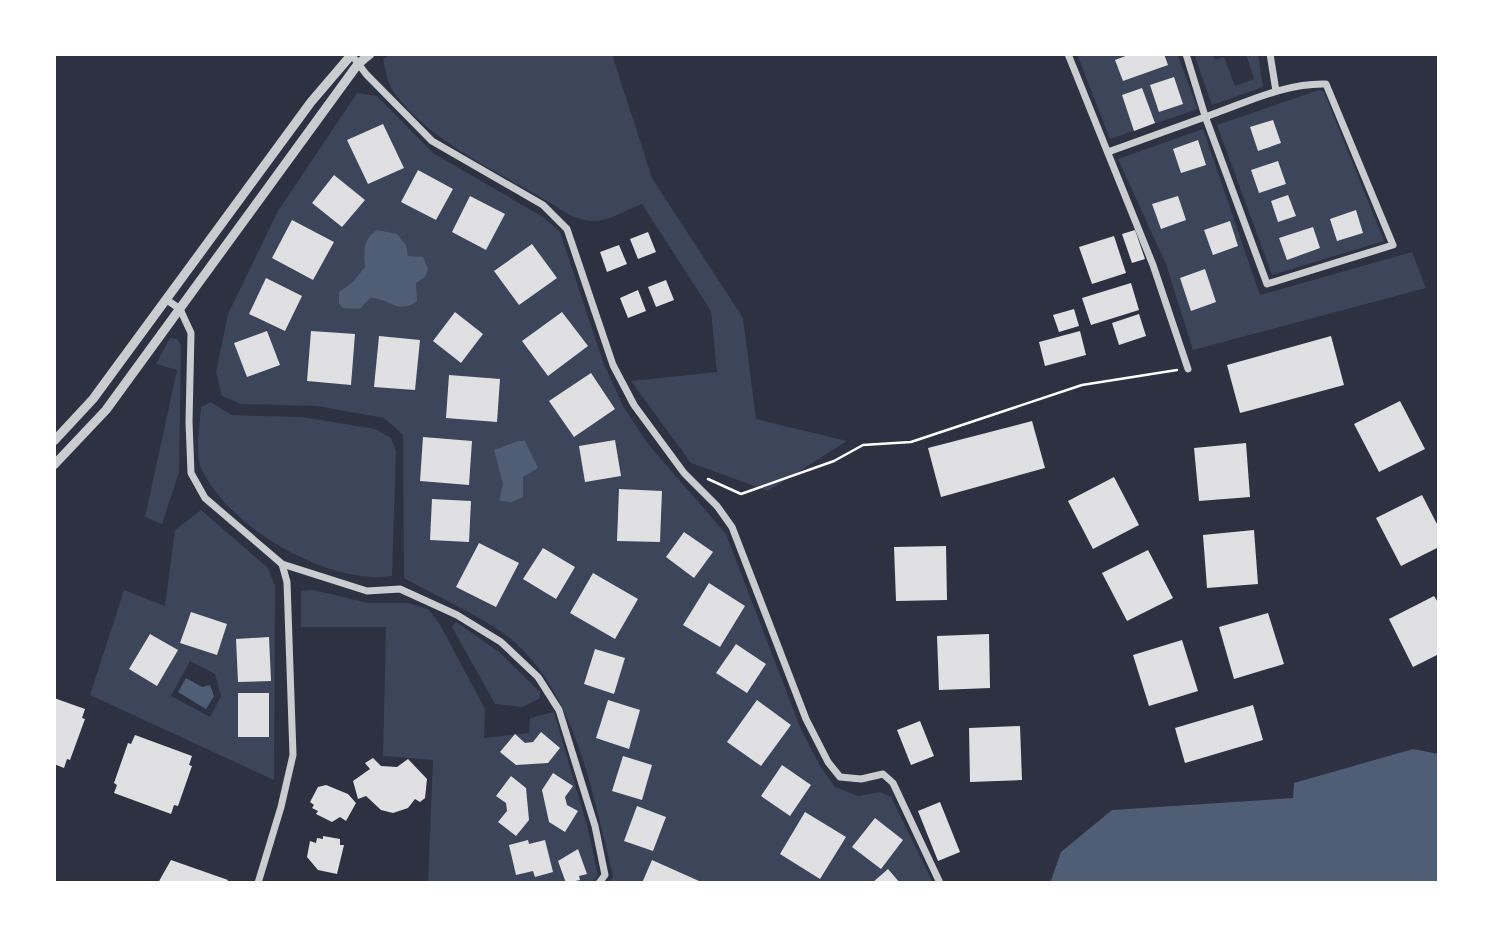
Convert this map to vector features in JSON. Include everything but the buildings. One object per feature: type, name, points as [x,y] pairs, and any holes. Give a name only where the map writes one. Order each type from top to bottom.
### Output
[{"type":"street","points":[[54,441],[93,399],[312,102],[351,54],[432,141],[543,205],[567,229],[613,365],[634,405],[684,473],[717,506],[732,527],[806,719],[828,762],[840,777],[861,779],[883,774],[893,783],[940,883]]},
{"type":"street","points":[[54,465],[106,410],[358,64],[370,54]]},
{"type":"street","points":[[1068,54],[1153,265],[1188,369]]},
{"type":"street","points":[[1108,152],[1205,117],[1276,90],[1304,83],[1325,84],[1393,245],[1267,284],[1205,117],[1186,54]]},
{"type":"street","points":[[1270,54],[1276,90]]},
{"type":"street","points":[[167,300],[180,309],[191,333],[191,473],[205,498],[282,564],[367,591],[400,589],[457,615],[501,642],[538,677],[559,710],[591,813],[605,875],[599,883]]},
{"type":"street","points":[[258,883],[281,807],[293,755],[287,582],[282,564]]},
{"type":"path","points":[[704,478],[741,494],[834,461],[863,445],[911,442],[1082,385],[1188,369]]},
{"type":"shaded area","points":[[392,54],[612,54],[652,178],[743,318],[756,419],[847,441],[768,491],[691,463],[631,381],[717,372],[711,311],[642,204],[598,221],[579,219],[476,161],[432,131],[395,94],[388,82],[383,59]]},
{"type":"shaded area","points":[[1077,54],[1177,54],[1198,109],[1110,139]]},
{"type":"shaded area","points":[[1194,54],[1213,54],[1215,60],[1224,57],[1235,86],[1254,79],[1246,54],[1258,54],[1263,87],[1212,105]]},
{"type":"shaded area","points":[[1319,90],[1324,92],[1384,241],[1272,275],[1217,125]]},
{"type":"shaded area","points":[[357,93],[377,96],[433,153],[543,217],[560,232],[603,362],[623,406],[648,444],[726,534],[800,727],[820,766],[835,787],[858,796],[880,792],[891,797],[933,883],[608,883],[613,876],[589,780],[567,717],[552,688],[533,661],[511,639],[474,615],[404,578],[403,435],[384,418],[317,406],[241,404],[222,396],[216,372],[228,314],[278,211]]},
{"type":"shaded area","points":[[1203,129],[1260,295],[1412,252],[1426,288],[1193,350],[1166,264],[1118,159]]},
{"type":"shaded area","points":[[377,230],[397,234],[406,245],[408,256],[423,257],[428,269],[425,277],[416,283],[417,301],[405,307],[370,298],[360,309],[343,308],[339,304],[339,292],[353,282],[365,267],[366,242]]},
{"type":"shaded area","points":[[170,338],[177,339],[181,345],[179,472],[162,524],[145,517],[177,370],[156,364]]},
{"type":"shaded area","points":[[211,402],[231,415],[302,417],[375,429],[391,438],[396,451],[392,576],[367,577],[340,572],[312,562],[258,532],[235,512],[216,492],[200,463],[198,448],[201,407]]},
{"type":"shaded area","points":[[525,441],[538,468],[523,477],[523,497],[512,502],[499,501],[503,484],[494,450]]},
{"type":"shaded area","points":[[201,510],[268,568],[275,586],[274,780],[90,695],[124,590],[165,606],[175,530]],"holes":[[[190,661],[215,674],[221,696],[210,717],[171,696]]]},
{"type":"shaded area","points":[[313,590],[369,603],[408,603],[428,609],[439,623],[485,709],[484,738],[529,733],[530,718],[554,712],[588,829],[598,875],[592,883],[428,883],[433,760],[383,756],[386,627],[301,627],[301,591]]},
{"type":"shaded area","points":[[456,622],[499,652],[540,692],[540,698],[523,707],[495,704],[452,627]]},
{"type":"shaded area","points":[[186,678],[202,687],[210,685],[214,696],[206,709],[178,692]]},
{"type":"shaded area","points":[[1413,749],[1439,754],[1439,883],[1050,883],[1061,852],[1112,810],[1293,798],[1294,783]]}]
